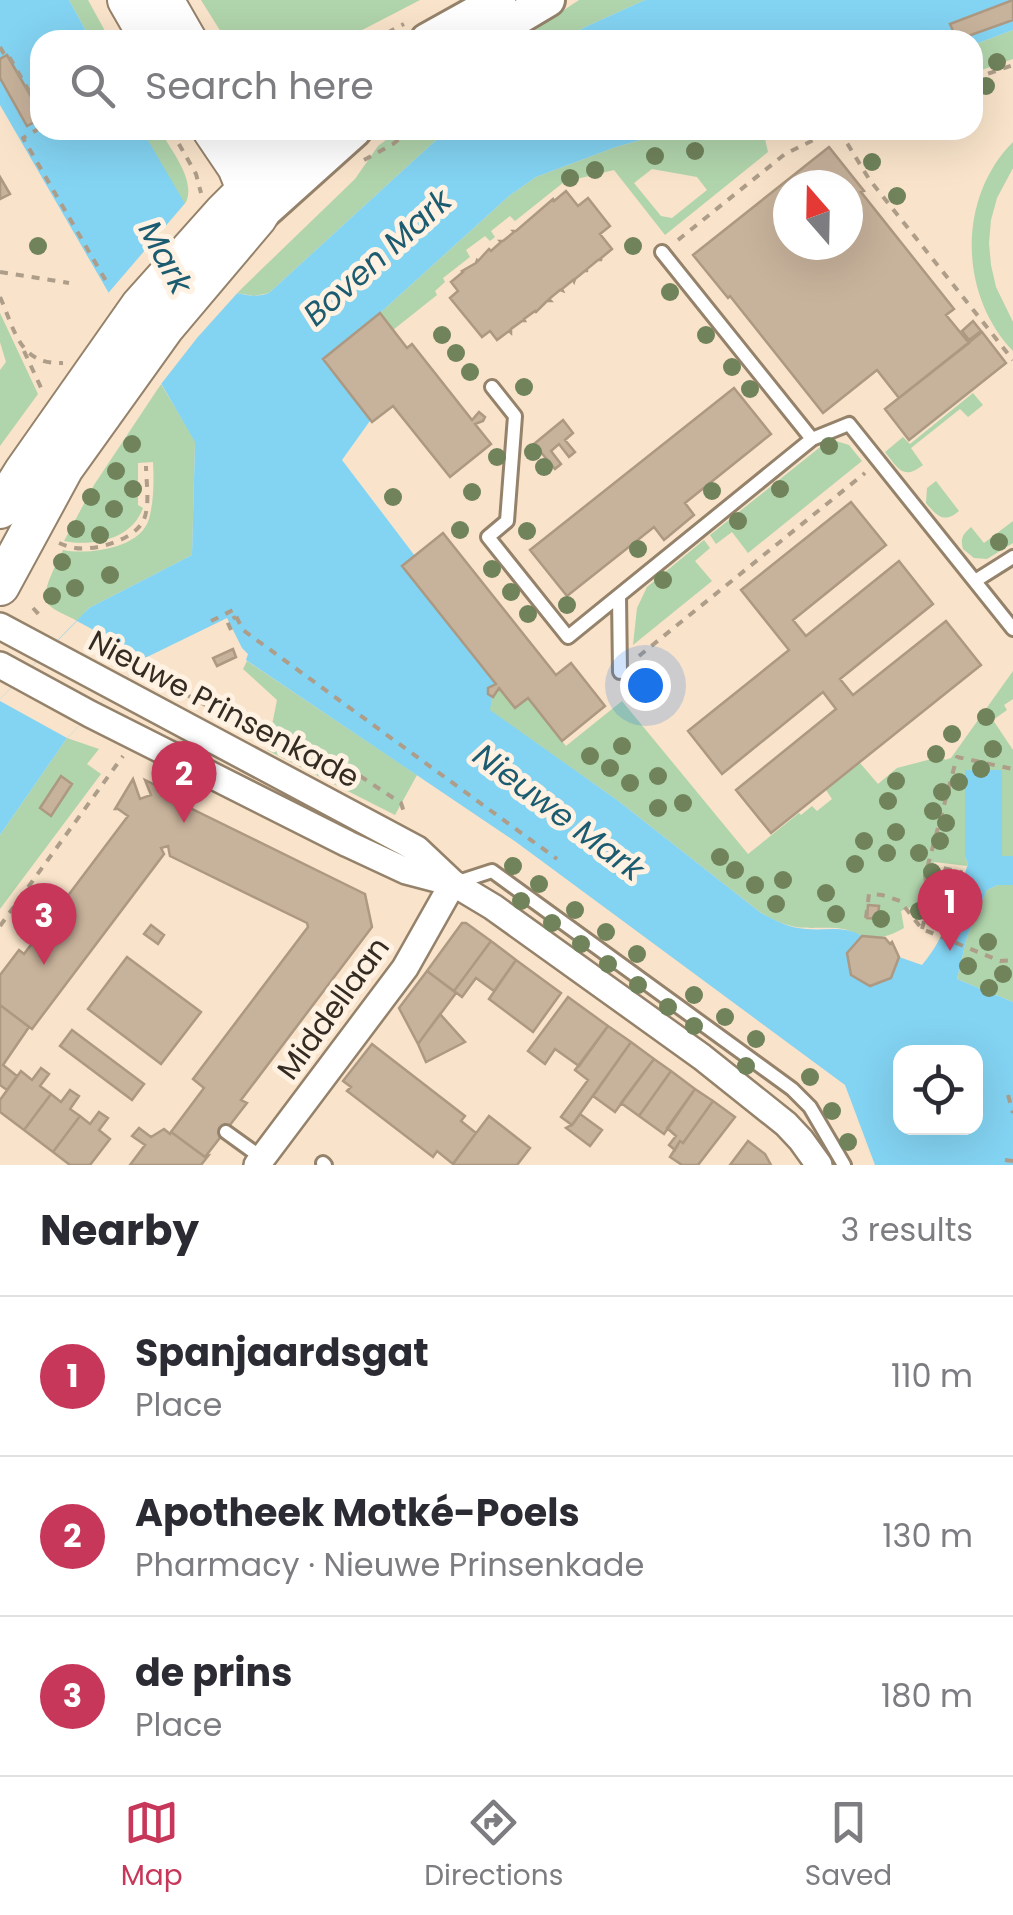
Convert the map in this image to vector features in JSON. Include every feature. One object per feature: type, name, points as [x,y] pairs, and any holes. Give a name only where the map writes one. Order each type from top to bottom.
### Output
[{"type":"main road","points":[[127,0],[144,30]]},
{"type":"main road","points":[[164,0],[181,30]]},
{"type":"main road","points":[[0,509],[140,306],[243,191],[231,157],[219,140]]},
{"type":"main road","points":[[15,592],[64,468],[92,379]]},
{"type":"street","points":[[498,30],[548,0]]},
{"type":"street","points":[[444,30],[490,2]]},
{"type":"street","points":[[243,191],[297,140]]},
{"type":"street","points":[[243,191],[337,140]]},
{"type":"street","name":"Nieuwe Prinsenkade","points":[[0,626],[417,850],[452,883],[493,907],[702,1057],[786,1124],[819,1165]]},
{"type":"street","name":"Nieuwe Prinsenkade","points":[[11,670],[135,738],[348,844],[406,871],[452,883]]},
{"type":"street","name":"Middellaan","points":[[260,1162],[406,968],[452,883]]},
{"type":"lane","points":[[662,252],[812,439]]},
{"type":"lane","points":[[492,387],[515,416],[507,521],[488,537],[568,637],[812,439],[849,424],[1013,629]]},
{"type":"lane","points":[[975,581],[1013,558]]},
{"type":"lane","points":[[619,596],[620,672]]},
{"type":"lane","name":"Nieuwe Prinsenkade","points":[[452,883],[492,871],[792,1088],[808,1103],[844,1165]]},
{"type":"lane","points":[[786,1124],[808,1103]]},
{"type":"lane","points":[[226,1132],[260,1162]]},
{"type":"path","points":[[0,47],[30,93]]},
{"type":"path","points":[[983,75],[1013,64]]},
{"type":"path","points":[[30,134],[23,138],[106,281]]},
{"type":"path","points":[[177,140],[192,168],[243,191]]},
{"type":"path","points":[[358,163],[396,140]]},
{"type":"path","points":[[662,252],[785,154],[815,140]]},
{"type":"path","points":[[843,140],[869,179],[1013,360]]},
{"type":"path","points":[[0,272],[69,282]]},
{"type":"path","points":[[0,298],[46,400]]},
{"type":"path","points":[[20,342],[38,360],[92,379]]},
{"type":"path","points":[[620,672],[879,462]]},
{"type":"path","points":[[50,541],[78,549],[114,542],[129,534],[142,523],[146,466]]},
{"type":"path","points":[[15,592],[42,618]]},
{"type":"path","points":[[211,621],[233,610],[242,630],[557,858]]},
{"type":"path","points":[[231,630],[227,621],[236,617]]},
{"type":"path","name":"Nieuwe Prinsenkade","points":[[186,695],[238,722],[325,754],[401,803],[417,850]]},
{"type":"path","points":[[0,926],[135,738]]},
{"type":"path","points":[[922,929],[928,911],[925,876],[957,756],[1013,768]]},
{"type":"path","points":[[928,865],[960,872],[950,902]]},
{"type":"path","points":[[866,918],[868,894],[900,900],[922,929],[1000,961],[1013,960]]},
{"type":"path","points":[[1008,1095],[1013,1113]]},
{"type":"path","points":[[1005,1160],[1013,1161]]},
{"type":"green space","points":[[69,0],[88,0],[104,30],[86,30]]},
{"type":"green space","points":[[201,0],[420,0],[362,30],[220,30]]},
{"type":"green space","points":[[579,0],[645,0],[580,30],[534,30]]},
{"type":"green space","points":[[1013,30],[1013,59],[983,70],[983,41]]},
{"type":"green space","points":[[148,140],[166,140],[176,157],[188,187],[184,206]]},
{"type":"green space","points":[[386,140],[436,140],[269,293],[237,293],[355,179]]},
{"type":"green space","points":[[641,140],[765,140],[768,152],[665,235],[614,170],[564,182],[515,221],[510,216],[491,231],[495,237],[490,241],[485,236],[466,250],[470,257],[443,278],[445,282],[435,291],[437,295],[393,330],[380,313],[509,196],[536,177]],"holes":[[[652,169],[697,177],[707,190],[672,218],[661,216],[634,183]]]},
{"type":"green space","points":[[1013,142],[1013,168],[997,198],[989,243],[996,287],[1013,322],[1013,351],[982,303],[972,246],[982,190]]},
{"type":"green space","points":[[0,313],[38,394],[0,446],[0,370],[6,362],[0,342]]},
{"type":"green space","points":[[161,384],[195,441],[192,555],[89,608],[77,621],[48,604],[50,577],[63,550],[112,548],[144,529],[152,505],[153,462],[138,463],[138,505],[143,508],[130,527],[99,541],[64,541],[94,485]]},
{"type":"green space","points":[[973,393],[983,405],[968,417],[960,409],[911,448],[923,465],[910,472],[897,467],[885,452],[903,437],[910,444]]},
{"type":"green space","points":[[836,441],[849,445],[862,461],[748,553],[732,532],[716,544],[710,535],[824,444]]},
{"type":"green space","points":[[936,481],[959,511],[949,517],[937,515],[926,503],[927,488]]},
{"type":"green space","points":[[1013,521],[1013,543],[987,559],[974,558],[963,549],[963,536],[971,527],[984,543]]},
{"type":"green space","points":[[704,540],[710,548],[695,561],[712,581],[633,645],[637,608],[647,587]]},
{"type":"green space","points":[[247,661],[417,775],[395,815],[267,750],[277,700],[243,669]]},
{"type":"green space","points":[[1013,671],[1013,699],[1004,705],[1007,710],[993,720],[1013,750],[1013,856],[1002,856],[1002,771],[965,770],[968,864],[934,862],[931,870],[953,875],[944,898],[953,906],[943,933],[938,914],[923,909],[914,911],[911,907],[901,911],[904,928],[877,938],[837,928],[798,927],[761,913],[617,800],[489,710],[492,696],[499,688],[515,708],[528,698],[566,746],[622,701],[748,854],[799,813],[812,806],[817,811],[832,799],[826,790],[860,763],[878,784],[897,768],[943,756],[945,760],[951,758]]},
{"type":"green space","points":[[67,738],[99,749],[87,764],[101,774],[0,909],[0,835]]},
{"type":"green space","points":[[1013,885],[1013,1002],[957,979],[967,937],[987,890]]},
{"type":"water","points":[[0,0],[69,0],[86,30],[30,30],[30,140],[148,140],[237,293],[269,293],[436,140],[641,140],[536,177],[509,196],[380,313],[323,358],[372,418],[342,460],[415,556],[402,566],[496,684],[487,690],[492,696],[490,710],[617,800],[761,913],[794,927],[841,929],[862,936],[847,953],[851,975],[870,986],[891,978],[899,957],[922,965],[938,942],[968,864],[965,770],[1002,770],[1002,856],[1013,856],[1013,885],[987,890],[967,937],[957,979],[1013,1002],[1013,1165],[875,1165],[845,1085],[516,842],[246,660],[248,654],[227,618],[145,658],[67,738],[0,835],[0,699],[89,608],[192,555],[195,442],[0,105]]},
{"type":"water","points":[[645,0],[1013,0],[1013,30],[983,41],[983,30],[580,30]]},
{"type":"pier","points":[[187,201],[241,289],[158,388],[104,298]]},
{"type":"pier","points":[[77,621],[145,658],[67,738],[0,699]]},
{"type":"building","points":[[1013,0],[1013,20],[983,31],[953,30],[950,24]]},
{"type":"building","points":[[7,55],[30,95],[27,126],[0,78],[0,59]]},
{"type":"building","points":[[829,147],[847,170],[800,170]]},
{"type":"building","points":[[0,177],[10,194],[0,199]]},
{"type":"building","points":[[566,191],[578,206],[588,198],[610,226],[600,234],[612,249],[511,329],[511,333],[497,340],[490,331],[482,337],[450,298],[458,291],[451,282]]},
{"type":"building","points":[[773,191],[773,260],[863,260],[863,195],[954,309],[946,315],[969,343],[899,398],[877,370],[823,413],[693,255]]},
{"type":"building","points":[[380,313],[407,348],[412,344],[472,420],[479,412],[485,417],[475,424],[491,444],[450,477],[393,406],[372,422],[323,359]]},
{"type":"building","points":[[973,321],[981,331],[969,340],[962,331]]},
{"type":"building","points":[[982,332],[1006,363],[909,440],[885,409]]},
{"type":"building","points":[[734,388],[771,434],[685,503],[694,515],[664,540],[654,527],[567,596],[530,550]]},
{"type":"building","points":[[563,420],[573,433],[565,440],[575,452],[569,457],[559,444],[551,451],[561,464],[555,469],[534,444]]},
{"type":"building","points":[[851,502],[886,545],[793,620],[806,636],[899,561],[933,604],[840,679],[853,695],[946,621],[981,665],[771,833],[736,790],[836,709],[823,692],[722,774],[688,731],[789,650],[741,590]]},
{"type":"building","points":[[443,533],[556,675],[571,663],[605,706],[562,741],[528,698],[515,708],[499,688],[493,697],[488,694],[488,688],[496,684],[402,566]]},
{"type":"building","points":[[233,649],[236,657],[217,666],[213,658]]},
{"type":"building","points":[[61,776],[72,784],[51,816],[40,808]]},
{"type":"building","points":[[133,779],[140,799],[151,795],[145,780],[188,801],[184,805],[365,894],[372,927],[241,1100],[247,1103],[205,1157],[171,1132],[204,1088],[193,1079],[308,927],[307,923],[170,856],[168,846],[161,848],[164,854],[32,1029],[0,1005],[0,975],[19,950],[24,954],[128,816],[115,809]]},
{"type":"building","points":[[868,905],[879,906],[878,919],[867,918]]},
{"type":"building","points":[[462,923],[491,941],[454,991],[427,971]]},
{"type":"building","points":[[151,925],[164,935],[158,944],[144,934]]},
{"type":"building","points":[[862,936],[892,942],[899,957],[891,978],[870,986],[851,975],[847,953]]},
{"type":"building","points":[[491,941],[516,960],[494,991],[476,978],[462,997],[454,991]]},
{"type":"building","points":[[127,957],[201,1012],[161,1064],[88,1009]]},
{"type":"building","points":[[516,960],[561,993],[533,1032],[489,999]]},
{"type":"building","points":[[427,971],[456,993],[418,1044],[399,1008]]},
{"type":"building","points":[[568,997],[608,1026],[579,1066],[555,1049],[545,1064],[528,1051]]},
{"type":"building","points":[[0,1005],[29,1027],[3,1065],[17,1076],[7,1090],[0,1085]]},
{"type":"building","points":[[440,1014],[465,1042],[426,1062],[418,1044]]},
{"type":"building","points":[[608,1026],[631,1042],[572,1125],[561,1117],[588,1080],[575,1070]]},
{"type":"building","points":[[72,1030],[144,1084],[132,1100],[60,1046]]},
{"type":"building","points":[[631,1042],[654,1059],[615,1112],[593,1096]]},
{"type":"building","points":[[372,1044],[465,1116],[461,1121],[476,1133],[453,1164],[437,1151],[433,1157],[347,1091],[351,1087],[343,1081]]},
{"type":"building","points":[[654,1059],[671,1071],[639,1116],[621,1103]]},
{"type":"building","points":[[41,1068],[49,1074],[40,1086],[51,1094],[24,1130],[0,1112],[0,1100],[21,1071],[32,1080]]},
{"type":"building","points":[[671,1071],[695,1089],[664,1134],[639,1116]]},
{"type":"building","points":[[695,1089],[713,1101],[675,1150],[669,1145],[676,1136],[667,1128]]},
{"type":"building","points":[[70,1090],[79,1096],[70,1109],[80,1116],[53,1152],[24,1130],[51,1094],[61,1102]]},
{"type":"building","points":[[713,1101],[735,1117],[698,1165],[682,1165],[670,1157]]},
{"type":"building","points":[[99,1112],[108,1118],[99,1130],[110,1139],[90,1165],[70,1165],[53,1152],[80,1116],[90,1124]]},
{"type":"building","points":[[580,1114],[602,1130],[590,1146],[566,1128]]},
{"type":"building","points":[[489,1116],[530,1148],[517,1165],[452,1165]]},
{"type":"building","points":[[139,1128],[151,1137],[164,1129],[208,1156],[201,1165],[130,1165],[145,1145],[132,1136]]},
{"type":"building","points":[[748,1141],[765,1154],[771,1165],[730,1165]]},
{"type":"place","name":"Apotheek Motké-Poels","points":[[184,823]]},
{"type":"place","name":"Spanjaardsgat","points":[[950,951]]},
{"type":"place","name":"de prins","points":[[44,965]]},
{"type":"water label","name":"Mark","points":[[166,257]]},
{"type":"water label","name":"Boven Mark","points":[[377,257]]},
{"type":"water label","name":"Nieuwe Mark","points":[[559,812]]}]
